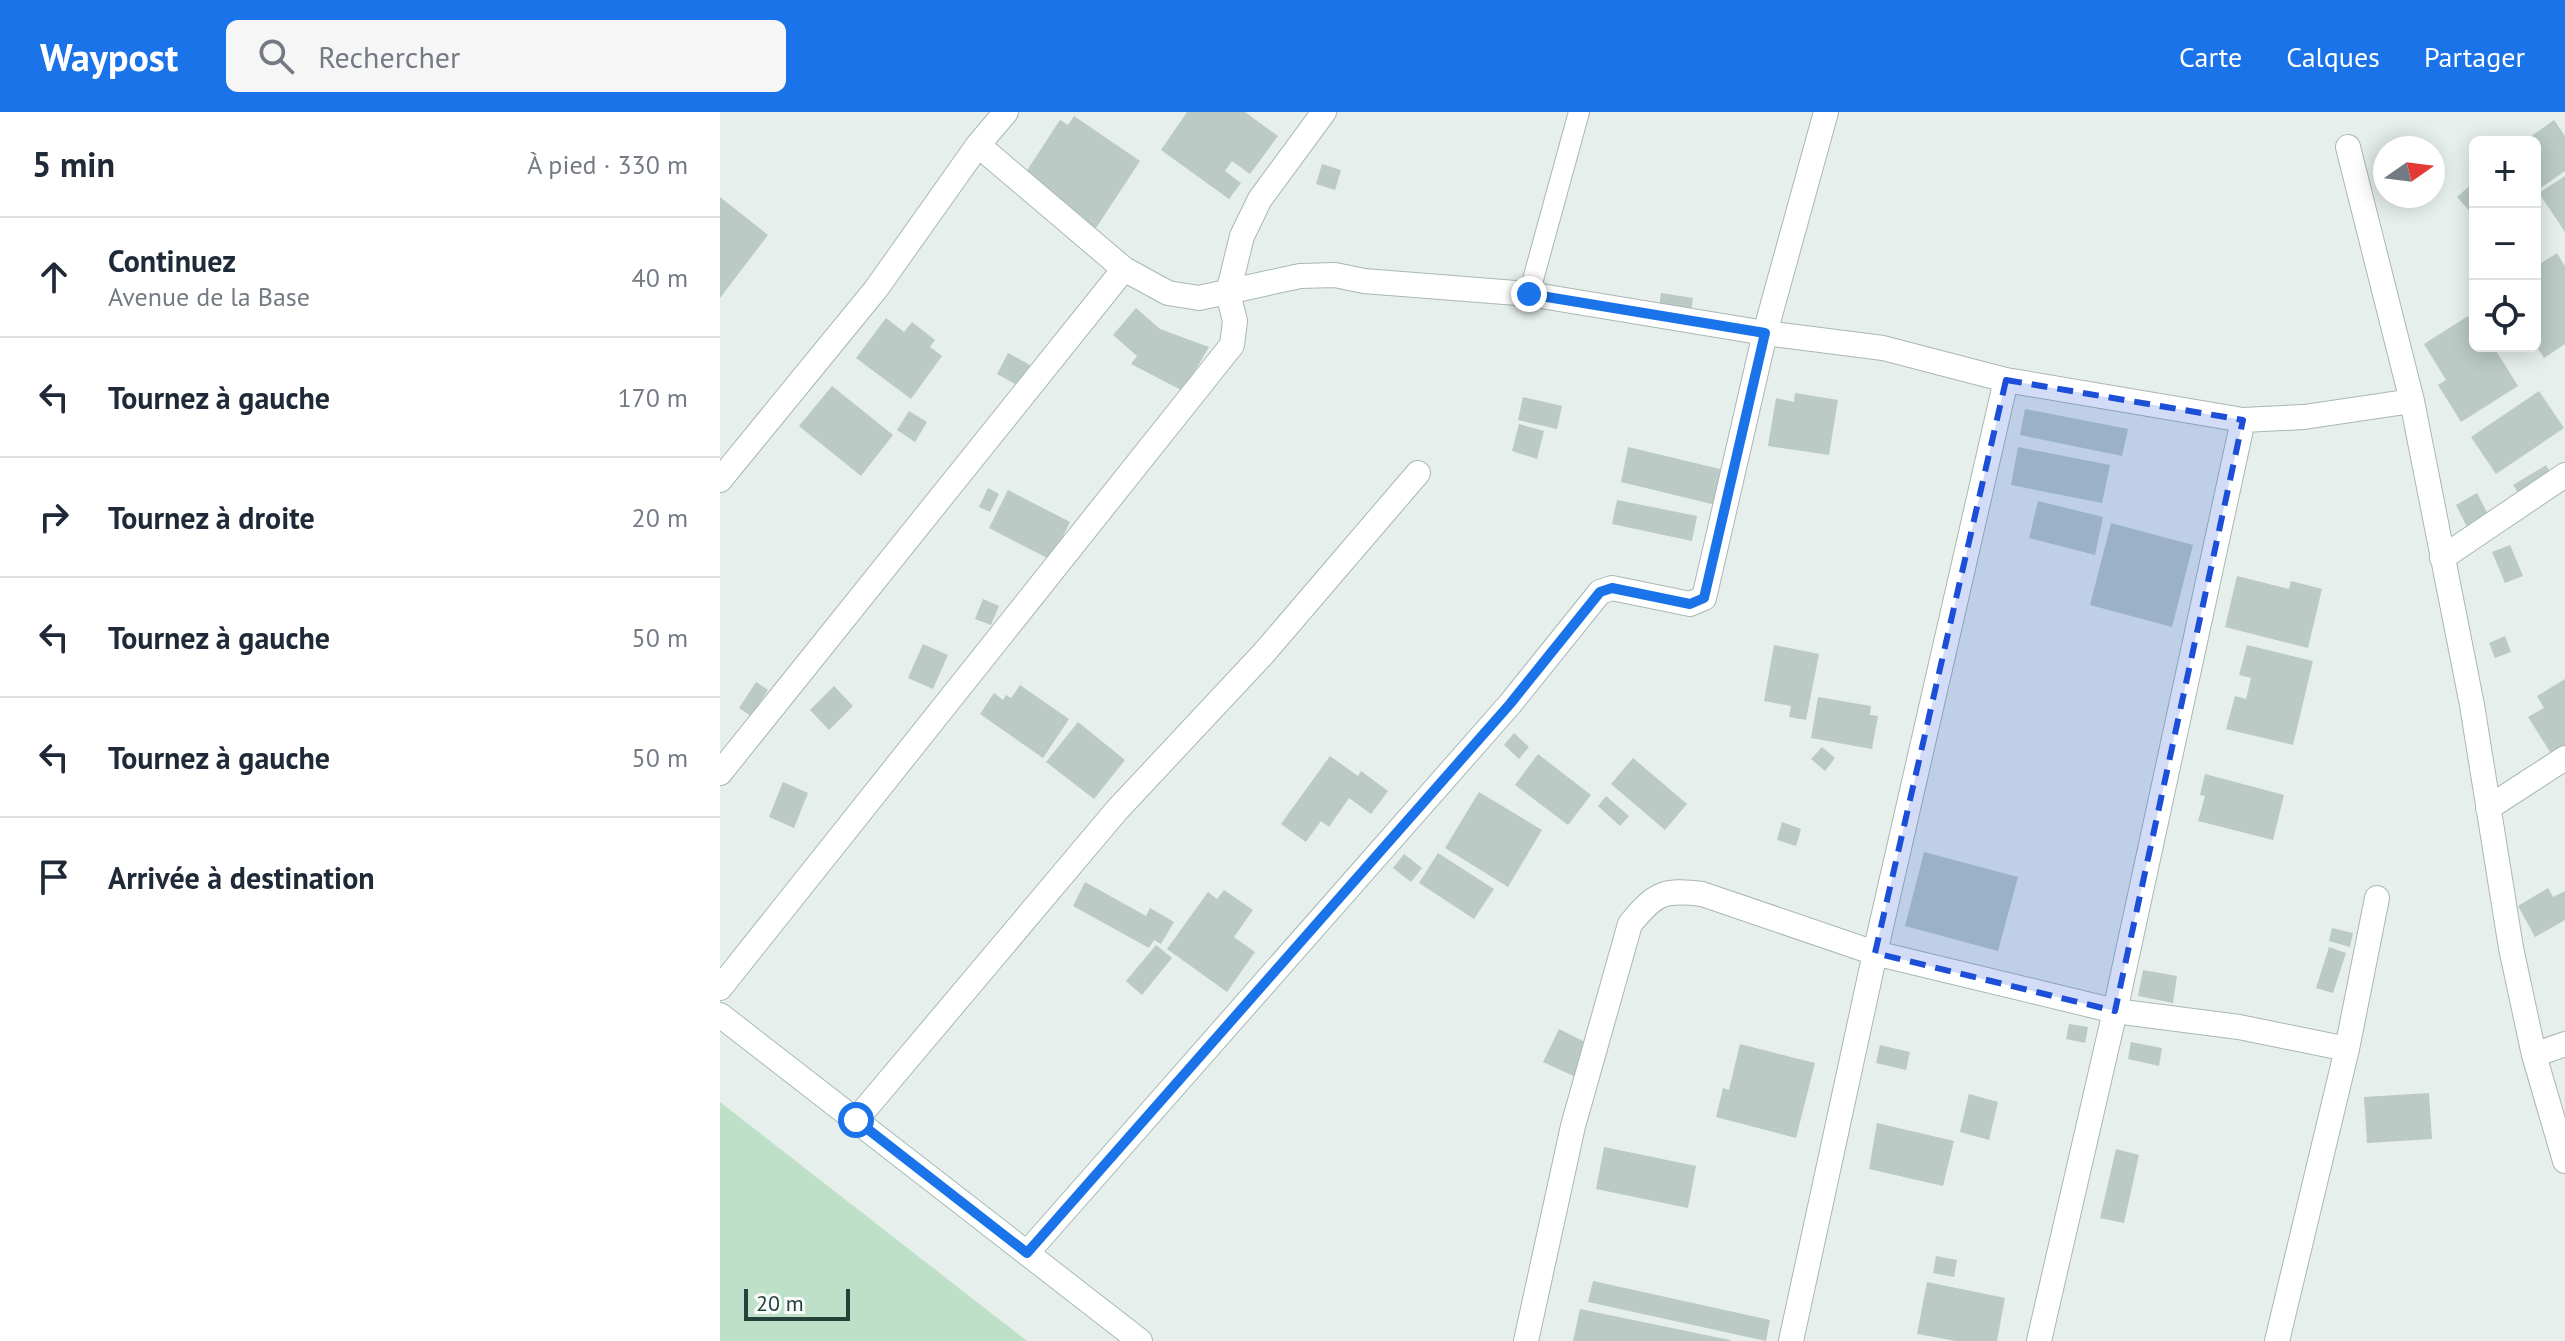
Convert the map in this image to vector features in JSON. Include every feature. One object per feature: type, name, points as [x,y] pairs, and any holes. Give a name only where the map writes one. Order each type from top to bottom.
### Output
[{"type":"street","points":[[720,480],[876,289],[978,145],[1006,112]]},
{"type":"street","points":[[720,988],[1232,345],[1235,321],[1228,293],[1242,236],[1260,199],[1324,112]]},
{"type":"street","points":[[1027,1253],[1499,716],[1600,592],[1612,588],[1690,604],[1704,598],[1765,333],[1826,112]]},
{"type":"street","points":[[978,145],[1124,269],[1168,293],[1199,298],[1300,276],[1335,275],[1364,281],[1529,294],[1765,333],[1883,348],[2006,380],[2243,420],[2304,417],[2412,401]]},
{"type":"street","points":[[2348,147],[2412,401],[2472,705],[2511,948],[2534,1055],[2565,1161]]},
{"type":"street","points":[[720,773],[1124,269]]},
{"type":"street","points":[[1791,1341],[1875,953],[2006,380]]},
{"type":"street","points":[[2039,1341],[2115,1011],[2243,420]]},
{"type":"street","points":[[856,1120],[1117,810],[1263,654],[1418,473]]},
{"type":"street","points":[[2442,558],[2565,475]]},
{"type":"street","points":[[2488,808],[2565,758]]},
{"type":"street","points":[[1526,1341],[1573,1126],[1630,924],[1650,900],[1674,891],[1702,894],[1875,953],[2115,1011],[2239,1027],[2347,1049]]},
{"type":"street","points":[[2277,1341],[2347,1049],[2377,898]]},
{"type":"street","points":[[720,1015],[1140,1341]]},
{"type":"street","points":[[2534,1055],[2565,1044]]},
{"type":"lane","points":[[1529,294],[1579,112]]},
{"type":"highlighted area","points":[[2006,380],[2243,420],[2115,1011],[1875,953]]},
{"type":"green space","points":[[720,1102],[1027,1341],[720,1341]]},
{"type":"building","points":[[1187,112],[1245,112],[1278,136],[1250,174],[1232,161],[1225,171],[1241,183],[1229,199],[1161,150]]},
{"type":"building","points":[[1074,116],[1140,161],[1096,228],[1022,178],[1060,120],[1068,125]]},
{"type":"building","points":[[2554,120],[2565,136],[2565,171],[2541,188],[2541,136],[2531,136]]},
{"type":"building","points":[[1322,164],[1341,170],[1335,190],[1316,184]]},
{"type":"building","points":[[2565,176],[2565,232],[2541,196],[2541,192]]},
{"type":"building","points":[[2469,186],[2469,210],[2457,197]]},
{"type":"building","points":[[720,197],[768,235],[720,298]]},
{"type":"building","points":[[2557,253],[2565,266],[2565,344],[2544,358],[2540,352],[2541,263]]},
{"type":"building","points":[[1661,293],[1693,298],[1690,319],[1658,315]]},
{"type":"building","points":[[1136,308],[1160,329],[1209,347],[1183,391],[1131,364],[1137,356],[1113,335]]},
{"type":"building","points":[[2468,316],[2469,352],[2497,352],[2518,386],[2461,422],[2438,385],[2446,380],[2424,344]]},
{"type":"building","points":[[886,318],[904,332],[912,322],[935,340],[930,347],[942,356],[911,399],[856,358]]},
{"type":"building","points":[[1008,353],[1030,365],[1019,386],[997,374]]},
{"type":"building","points":[[832,386],[893,435],[861,476],[799,426]]},
{"type":"building","points":[[2539,391],[2564,428],[2496,474],[2471,437]]},
{"type":"building","points":[[1795,393],[1838,400],[1829,455],[1768,446],[1776,398],[1794,402]]},
{"type":"building","points":[[1523,397],[1562,406],[1557,429],[1518,420]]},
{"type":"building","points":[[2025,409],[2128,429],[2122,456],[2020,435]]},
{"type":"building","points":[[909,411],[927,422],[915,442],[897,430]]},
{"type":"building","points":[[1519,424],[1544,431],[1537,459],[1512,451]]},
{"type":"building","points":[[1628,447],[1724,470],[1716,505],[1621,482]]},
{"type":"building","points":[[2018,447],[2110,465],[2102,503],[2011,485]]},
{"type":"building","points":[[2546,465],[2554,479],[2522,499],[2513,485]]},
{"type":"building","points":[[988,488],[999,494],[990,512],[979,507]]},
{"type":"building","points":[[1008,490],[1070,522],[1051,560],[989,528]]},
{"type":"building","points":[[2477,493],[2491,520],[2469,531],[2456,505]]},
{"type":"building","points":[[1617,500],[1697,516],[1692,541],[1612,524]]},
{"type":"building","points":[[2038,501],[2103,517],[2095,555],[2029,538]]},
{"type":"building","points":[[2111,523],[2193,545],[2172,627],[2090,605]]},
{"type":"building","points":[[2510,545],[2523,576],[2505,583],[2492,552]]},
{"type":"building","points":[[2237,576],[2289,589],[2291,581],[2322,589],[2308,648],[2225,627]]},
{"type":"building","points":[[983,599],[999,606],[991,625],[975,619]]},
{"type":"building","points":[[2505,636],[2511,652],[2495,658],[2489,643]]},
{"type":"building","points":[[923,644],[948,655],[933,689],[908,678]]},
{"type":"building","points":[[1774,645],[1819,654],[1806,720],[1789,717],[1791,706],[1764,701]]},
{"type":"building","points":[[2247,645],[2313,661],[2293,745],[2226,729],[2235,696],[2246,699],[2251,678],[2239,675]]},
{"type":"building","points":[[2565,679],[2565,746],[2552,755],[2528,717],[2544,708],[2537,696]]},
{"type":"building","points":[[756,682],[768,690],[751,716],[739,708]]},
{"type":"building","points":[[1020,685],[1069,719],[1043,758],[980,714],[994,693],[1003,700],[1006,695],[1011,698]]},
{"type":"building","points":[[834,686],[853,706],[829,730],[810,710]]},
{"type":"building","points":[[1818,697],[1871,706],[1870,715],[1878,716],[1872,749],[1811,738]]},
{"type":"building","points":[[1078,722],[1125,760],[1094,799],[1046,762]]},
{"type":"building","points":[[1514,733],[1529,747],[1519,759],[1504,745]]},
{"type":"building","points":[[1822,747],[1835,758],[1825,771],[1811,759]]},
{"type":"building","points":[[1538,754],[1591,795],[1568,825],[1515,785]]},
{"type":"building","points":[[1330,756],[1358,776],[1361,771],[1388,791],[1371,814],[1349,798],[1329,827],[1321,821],[1306,842],[1281,824]]},
{"type":"building","points":[[1633,758],[1687,804],[1665,830],[1611,784]]},
{"type":"building","points":[[2205,774],[2284,795],[2273,840],[2198,821],[2205,796],[2200,795]]},
{"type":"building","points":[[783,782],[808,793],[794,828],[769,817]]},
{"type":"building","points":[[1479,792],[1542,830],[1508,887],[1445,848]]},
{"type":"building","points":[[1606,796],[1629,816],[1620,826],[1598,806]]},
{"type":"building","points":[[1782,822],[1801,829],[1796,846],[1777,840]]},
{"type":"building","points":[[1924,852],[2018,877],[1998,951],[1905,926]]},
{"type":"building","points":[[1438,853],[1494,889],[1474,919],[1419,883]]},
{"type":"building","points":[[1404,854],[1422,868],[1411,882],[1393,868]]},
{"type":"building","points":[[1085,882],[1146,916],[1150,908],[1174,922],[1161,944],[1154,940],[1149,948],[1073,906]]},
{"type":"building","points":[[2548,888],[2553,897],[2565,891],[2565,920],[2535,937],[2518,906]]},
{"type":"building","points":[[1224,890],[1253,910],[1234,937],[1255,952],[1227,992],[1167,949],[1208,892],[1217,899]]},
{"type":"building","points":[[2332,928],[2353,933],[2350,947],[2329,941]]},
{"type":"building","points":[[1156,945],[1172,958],[1142,995],[1126,981]]},
{"type":"building","points":[[2329,947],[2346,953],[2333,993],[2316,988]]},
{"type":"building","points":[[2143,970],[2177,976],[2173,1003],[2138,996]]},
{"type":"building","points":[[2069,1024],[2088,1027],[2085,1043],[2066,1039]]},
{"type":"building","points":[[1559,1029],[1595,1047],[1580,1079],[1543,1062]]},
{"type":"building","points":[[2131,1042],[2162,1048],[2159,1066],[2128,1059]]},
{"type":"building","points":[[1740,1044],[1815,1063],[1796,1138],[1716,1117],[1723,1088],[1729,1090]]},
{"type":"building","points":[[1880,1045],[1910,1052],[1906,1070],[1876,1063]]},
{"type":"building","points":[[2429,1093],[2432,1139],[2367,1143],[2364,1097]]},
{"type":"building","points":[[1969,1094],[1998,1102],[1989,1140],[1960,1132]]},
{"type":"building","points":[[1877,1123],[1954,1141],[1943,1186],[1869,1169]]},
{"type":"building","points":[[1604,1147],[1696,1166],[1688,1208],[1596,1189]]},
{"type":"building","points":[[2116,1149],[2139,1155],[2124,1223],[2100,1218]]},
{"type":"building","points":[[1936,1256],[1957,1260],[1954,1277],[1933,1273]]},
{"type":"building","points":[[1593,1281],[1770,1320],[1766,1341],[1588,1302]]},
{"type":"building","points":[[1927,1282],[2005,1298],[1997,1341],[1956,1341],[1917,1334]]},
{"type":"building","points":[[1580,1309],[1730,1340],[1730,1341],[1573,1341]]},
{"type":"route","points":[[856,1120],[1027,1253],[1510,704],[1600,592],[1612,588],[1690,604],[1704,598],[1765,333],[1529,294]]}]
